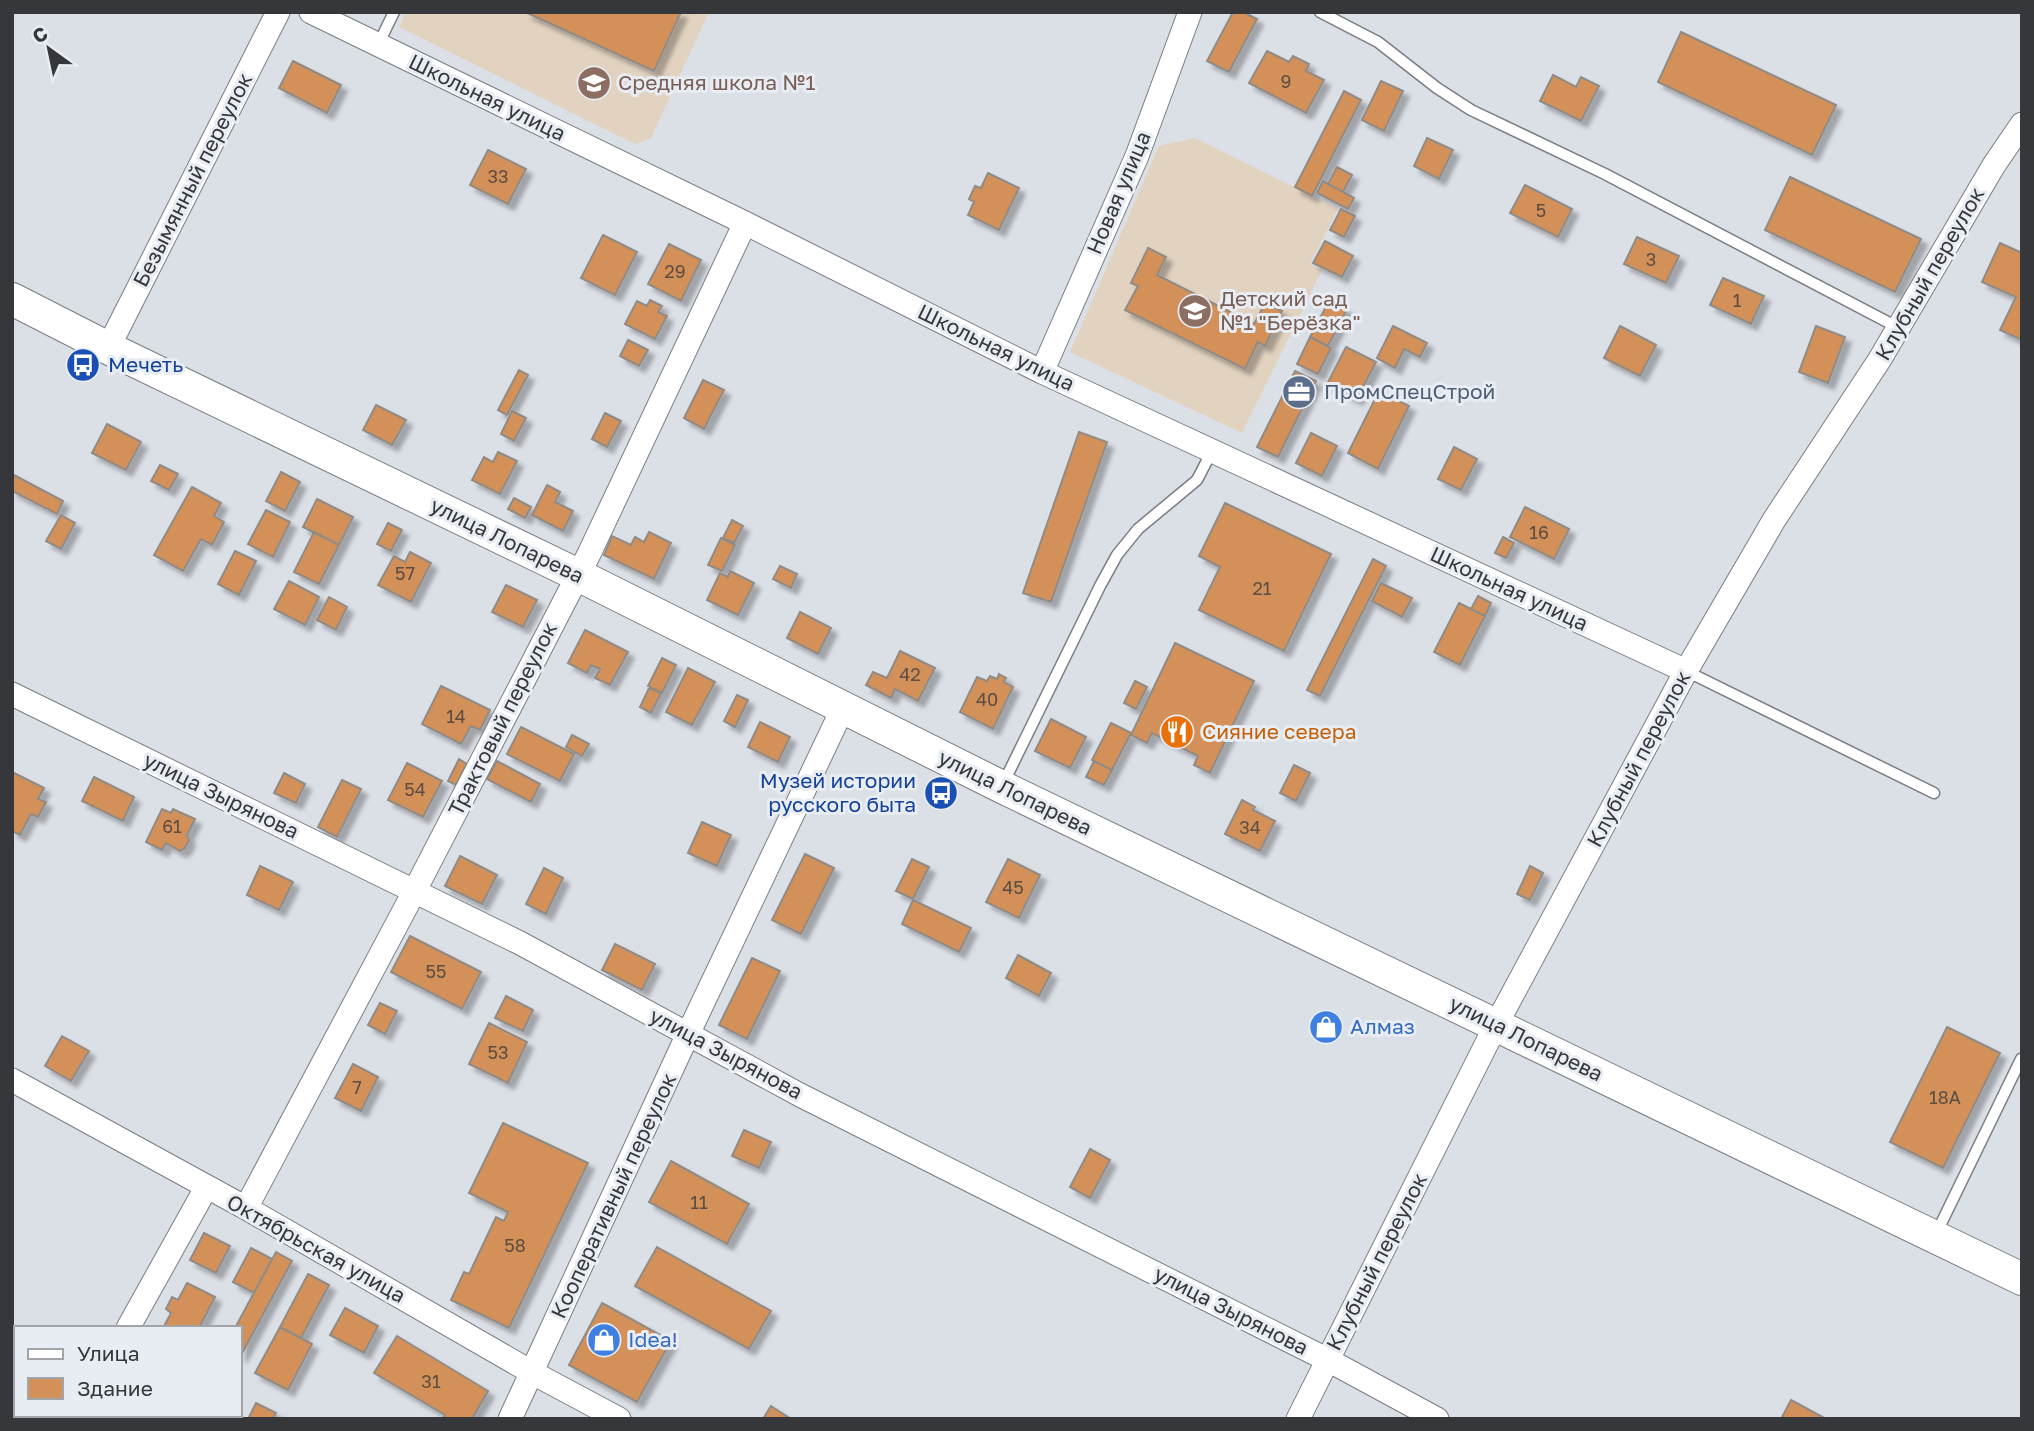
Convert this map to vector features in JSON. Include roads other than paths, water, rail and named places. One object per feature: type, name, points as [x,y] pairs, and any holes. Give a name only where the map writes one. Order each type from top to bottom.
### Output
[{"type":"main road","name":"улица Лопарева","points":[[12,299],[578,575],[1002,787],[2022,1279]]},
{"type":"street","name":"Безымянный переулок","points":[[108,348],[278,12]]},
{"type":"street","name":"Школьная улица","points":[[312,12],[745,223],[1042,372],[1686,671]]},
{"type":"street","name":"Новая улица","points":[[1042,372],[1137,156],[1190,12]]},
{"type":"street","name":"Клубный переулок","points":[[1298,1419],[1496,1025],[1686,671],[1774,520],[1881,359],[1994,165],[2022,124]]},
{"type":"street","name":"Трактовый переулок","points":[[246,1208],[578,575],[745,223]]},
{"type":"street","name":"улица Зырянова","points":[[12,694],[520,943],[800,1095],[1328,1360],[1437,1419]]},
{"type":"street","name":"Кооперативный переулок","points":[[510,1419],[843,708]]},
{"type":"street","name":"Октябрьская улица","points":[[12,1080],[246,1208],[533,1373],[619,1419]]},
{"type":"street","points":[[129,1326],[206,1188]]},
{"type":"lane","points":[[379,45],[394,12]]},
{"type":"lane","points":[[1320,12],[1378,42],[1437,88],[1471,110],[1605,174],[1899,328]]},
{"type":"lane","points":[[1002,787],[1117,555],[1138,529],[1198,480],[1212,451]]},
{"type":"lane","points":[[1686,671],[1934,793]]},
{"type":"lane","points":[[1935,1236],[2021,1059]]},
{"type":"place","name":"Средняя школа №1","points":[[594,83]]},
{"type":"place","name":"Детский сад №1 \"Берёзка\"","points":[[1195,311]]},
{"type":"place","name":"Мечеть","points":[[83,365]]},
{"type":"place","name":"ПромСпецСтрой","points":[[1299,392]]},
{"type":"place","name":"Сияние севера","points":[[1177,732]]},
{"type":"place","name":"Музей истории русского быта","points":[[941,793]]},
{"type":"place","name":"Алмаз","points":[[1326,1027]]},
{"type":"place","name":"Idea!","points":[[604,1340]]}]
